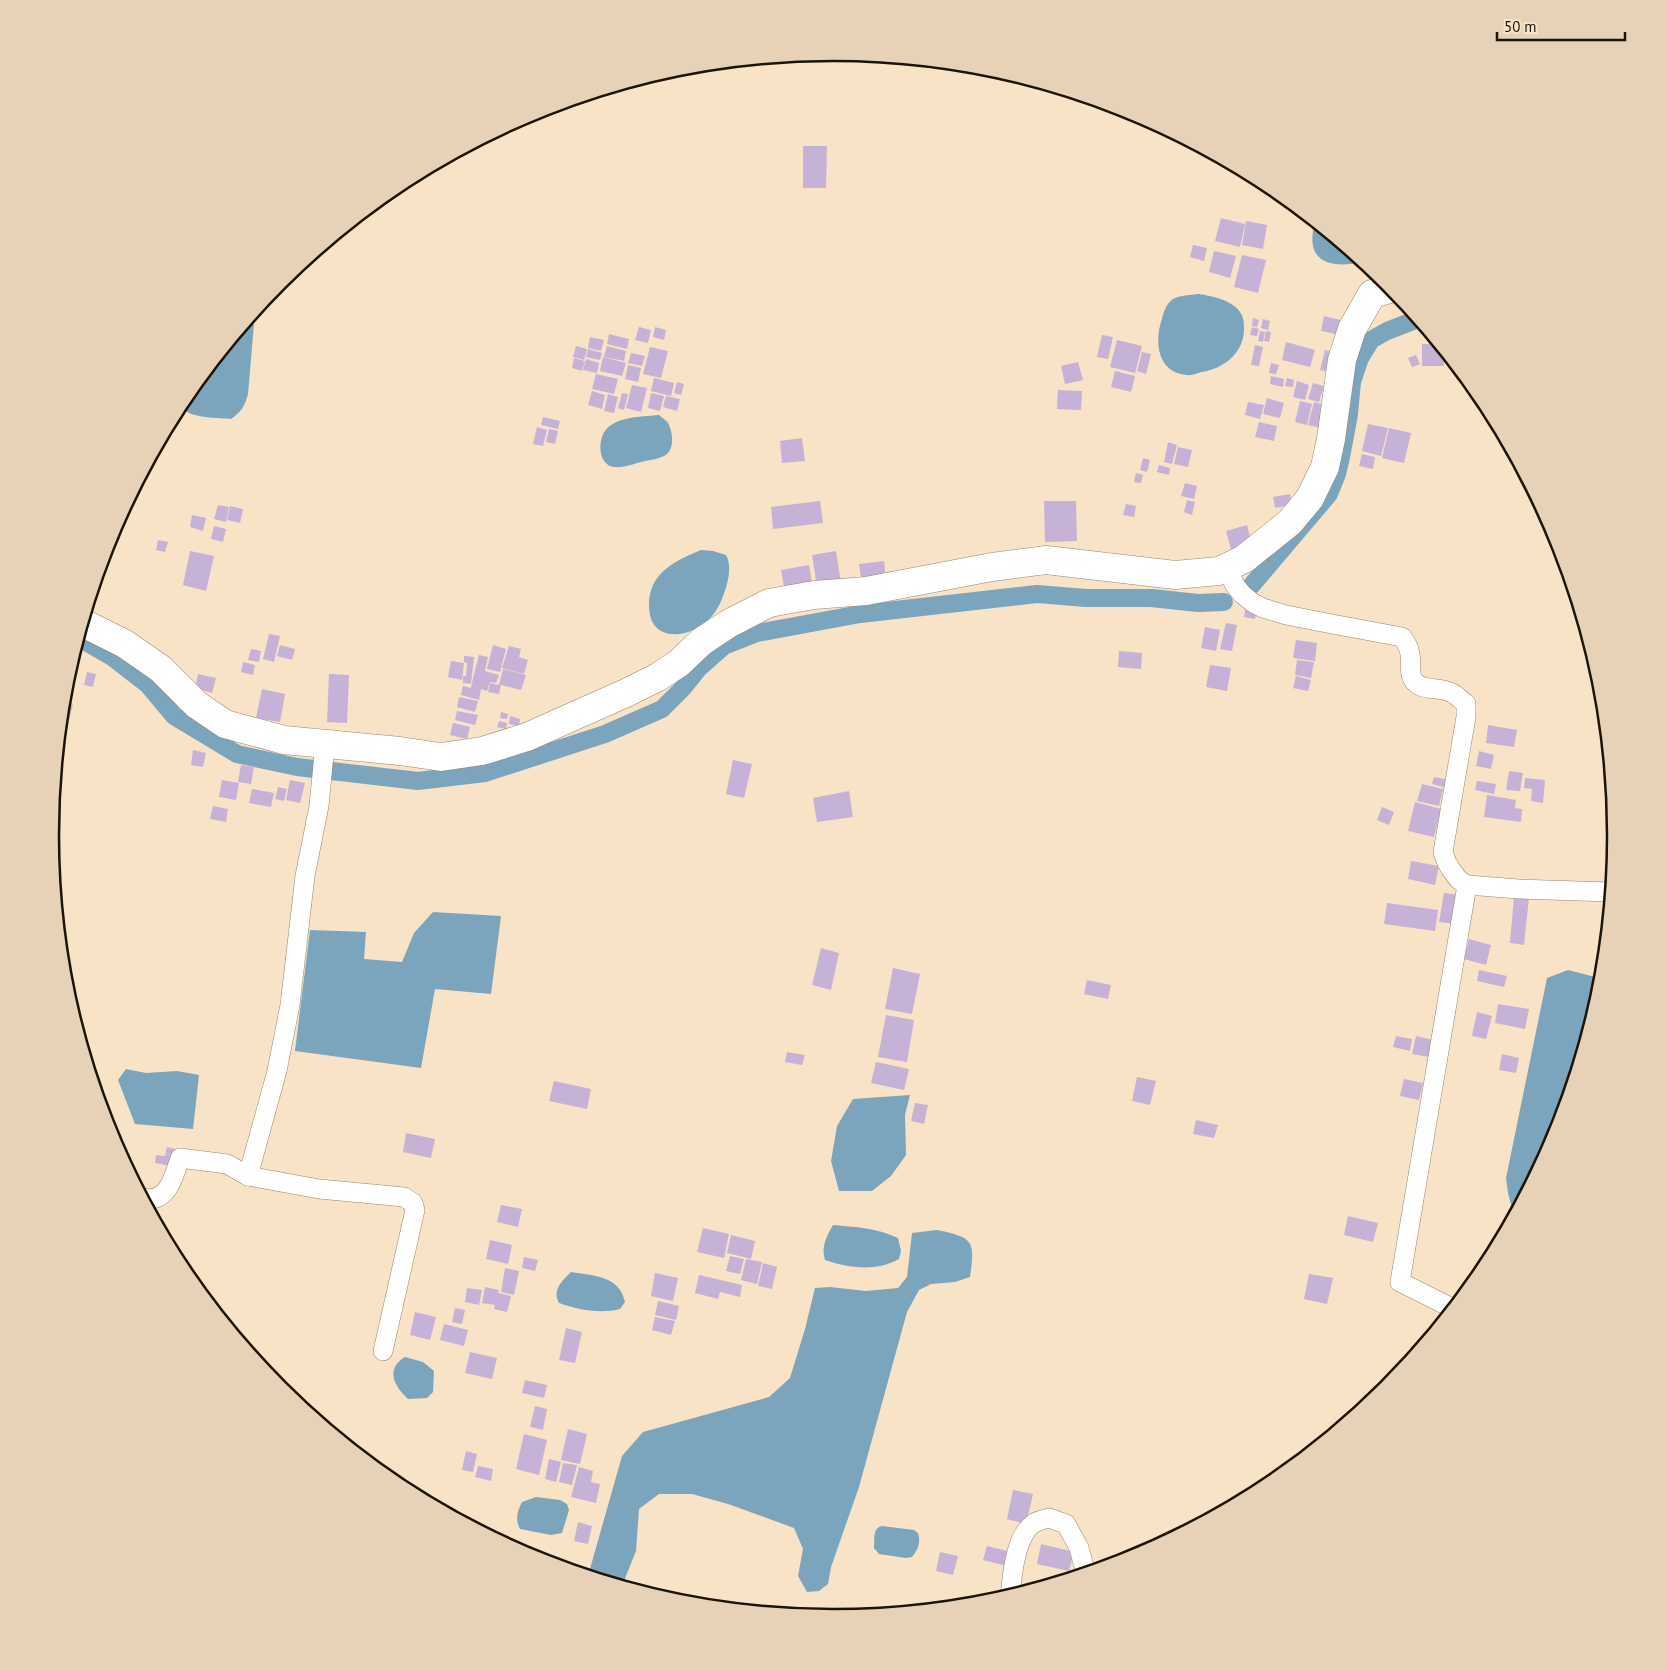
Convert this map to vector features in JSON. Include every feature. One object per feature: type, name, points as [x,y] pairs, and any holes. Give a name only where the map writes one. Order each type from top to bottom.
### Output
[{"type":"street","points":[[88,625],[126,644],[161,669],[198,705],[225,724],[284,740],[441,757],[482,751],[527,737],[658,677],[728,624],[769,603],[814,595],[866,591],[992,567],[1046,560],[1175,575],[1219,571],[1244,558],[1269,539],[1290,522],[1310,498],[1325,468],[1342,360],[1352,329],[1372,294],[1384,291]]},
{"type":"street","points":[[1228,566],[1234,584],[1242,594],[1262,608],[1286,615],[1402,637],[1411,656],[1410,671],[1416,684],[1421,687],[1450,691],[1466,704],[1466,717],[1442,852],[1459,880],[1467,886],[1606,892]]},
{"type":"street","points":[[248,1176],[277,1071],[290,1005],[305,876],[319,806],[325,744]]},
{"type":"street","points":[[1449,1306],[1400,1282],[1467,886]]},
{"type":"street","points":[[150,1199],[160,1197],[170,1185],[180,1158],[227,1164],[248,1176],[318,1189],[404,1196],[413,1203],[415,1210],[383,1351]]},
{"type":"street","points":[[1011,1589],[1013,1569],[1023,1536],[1034,1524],[1049,1518],[1066,1524],[1079,1548],[1084,1568]]},
{"type":"water","points":[[1314,228],[1355,263],[1330,263],[1322,260],[1316,254],[1313,246]]},
{"type":"water","points":[[1199,294],[1221,299],[1236,308],[1244,321],[1243,339],[1236,353],[1218,367],[1191,375],[1177,373],[1164,362],[1158,346],[1163,316],[1167,305],[1173,299]]},
{"type":"water","points":[[254,322],[248,394],[242,408],[231,419],[198,416],[186,410],[189,405],[219,364]]},
{"type":"water","points":[[659,415],[667,422],[671,432],[672,445],[667,454],[621,467],[606,464],[601,452],[601,442],[606,430],[611,425],[634,417]]},
{"type":"water","points":[[701,550],[726,555],[728,560],[729,577],[719,605],[714,614],[696,629],[681,634],[660,631],[653,624],[650,612],[650,593],[654,584],[659,576],[673,563]]},
{"type":"water","points":[[433,912],[501,916],[491,994],[435,989],[421,1068],[295,1051],[310,930],[366,932],[364,959],[402,962],[414,933]]},
{"type":"water","points":[[1568,970],[1595,977],[1582,1036],[1567,1085],[1549,1132],[1512,1208],[1506,1178],[1547,978]]},
{"type":"water","points":[[126,1069],[146,1073],[177,1071],[199,1075],[193,1129],[135,1124],[118,1080]]},
{"type":"water","points":[[910,1095],[905,1115],[906,1155],[891,1176],[872,1191],[839,1191],[831,1161],[837,1126],[853,1099]]},
{"type":"water","points":[[833,1225],[874,1230],[898,1238],[901,1251],[899,1259],[881,1266],[872,1267],[853,1267],[825,1260],[825,1242]]},
{"type":"water","points":[[937,1230],[965,1239],[972,1248],[970,1277],[955,1282],[931,1284],[919,1290],[907,1312],[859,1487],[831,1567],[828,1584],[819,1591],[807,1592],[798,1576],[803,1549],[794,1528],[728,1504],[692,1494],[659,1494],[639,1509],[636,1551],[624,1581],[590,1571],[622,1456],[643,1432],[769,1397],[790,1378],[815,1288],[830,1287],[866,1291],[898,1288],[907,1277],[912,1233]]},
{"type":"water","points":[[571,1272],[604,1278],[617,1286],[625,1302],[620,1309],[605,1311],[574,1308],[559,1303],[557,1290],[561,1282]]},
{"type":"water","points":[[405,1357],[423,1362],[434,1371],[433,1392],[427,1398],[408,1399],[399,1389],[393,1372],[399,1362]]},
{"type":"water","points":[[536,1497],[560,1500],[567,1504],[569,1510],[562,1533],[551,1535],[520,1529],[517,1516],[522,1502]]},
{"type":"water","points":[[882,1526],[914,1530],[918,1533],[918,1546],[912,1557],[906,1558],[879,1554],[874,1548],[875,1535],[877,1529]]},
{"type":"building","points":[[803,146],[827,146],[826,188],[803,188]]},
{"type":"building","points":[[1221,218],[1245,224],[1240,247],[1215,241]]},
{"type":"building","points":[[1246,221],[1267,225],[1263,249],[1242,245]]},
{"type":"building","points":[[1193,245],[1207,248],[1204,261],[1190,257]]},
{"type":"building","points":[[1214,251],[1236,256],[1230,278],[1209,272]]},
{"type":"building","points":[[1242,255],[1266,260],[1258,293],[1234,287]]},
{"type":"building","points":[[1324,316],[1349,322],[1346,336],[1321,331]]},
{"type":"building","points":[[1253,318],[1259,320],[1257,327],[1252,326]]},
{"type":"building","points":[[1263,319],[1270,321],[1268,330],[1261,328]]},
{"type":"building","points":[[639,327],[651,330],[648,343],[635,340]]},
{"type":"building","points":[[655,327],[666,330],[664,340],[653,337]]},
{"type":"building","points":[[1252,327],[1259,329],[1257,336],[1250,335]]},
{"type":"building","points":[[1260,331],[1265,332],[1263,342],[1258,341]]},
{"type":"building","points":[[1266,331],[1271,332],[1269,342],[1264,341]]},
{"type":"building","points":[[609,334],[629,339],[627,349],[607,344]]},
{"type":"building","points":[[1102,335],[1113,337],[1108,359],[1097,357]]},
{"type":"building","points":[[590,337],[604,340],[601,351],[588,348]]},
{"type":"building","points":[[1117,340],[1142,346],[1135,373],[1110,367]]},
{"type":"building","points":[[1286,342],[1315,350],[1310,367],[1282,360]]},
{"type":"building","points":[[1422,344],[1432,344],[1444,359],[1444,366],[1422,366]]},
{"type":"building","points":[[1255,345],[1263,347],[1259,366],[1251,365]]},
{"type":"building","points":[[576,346],[587,349],[584,360],[573,357]]},
{"type":"building","points":[[607,346],[626,351],[624,361],[604,357]]},
{"type":"building","points":[[650,347],[668,351],[661,378],[643,374]]},
{"type":"building","points":[[588,349],[602,353],[600,360],[586,357]]},
{"type":"building","points":[[1325,350],[1342,355],[1337,374],[1320,370]]},
{"type":"building","points":[[1142,352],[1151,354],[1146,374],[1137,371]]},
{"type":"building","points":[[631,353],[645,356],[642,366],[628,363]]},
{"type":"building","points":[[1416,355],[1420,364],[1412,367],[1408,358]]},
{"type":"building","points":[[603,357],[626,363],[622,376],[600,371]]},
{"type":"building","points":[[574,358],[585,361],[582,371],[572,368]]},
{"type":"building","points":[[586,359],[599,363],[597,373],[583,370]]},
{"type":"building","points":[[1078,362],[1083,380],[1065,384],[1061,366]]},
{"type":"building","points":[[1271,363],[1279,365],[1276,374],[1269,373]]},
{"type":"building","points":[[628,365],[641,368],[638,382],[625,379]]},
{"type":"building","points":[[1115,371],[1135,376],[1131,392],[1111,387]]},
{"type":"building","points":[[596,374],[618,379],[614,394],[592,389]]},
{"type":"building","points":[[1271,376],[1284,379],[1283,387],[1270,384]]},
{"type":"building","points":[[654,378],[674,383],[671,396],[651,391]]},
{"type":"building","points":[[1287,378],[1294,380],[1293,387],[1285,386]]},
{"type":"building","points":[[1297,381],[1309,385],[1305,400],[1293,397]]},
{"type":"building","points":[[677,382],[684,384],[681,395],[674,393]]},
{"type":"building","points":[[1313,383],[1324,386],[1319,402],[1308,399]]},
{"type":"building","points":[[632,385],[647,388],[641,412],[626,408]]},
{"type":"building","points":[[1058,390],[1082,391],[1081,410],[1057,409]]},
{"type":"building","points":[[592,391],[605,395],[602,409],[588,405]]},
{"type":"building","points":[[622,393],[628,394],[624,410],[618,408]]},
{"type":"building","points":[[651,393],[664,396],[660,411],[648,408]]},
{"type":"building","points":[[608,394],[618,397],[614,413],[604,411]]},
{"type":"building","points":[[666,396],[680,399],[677,411],[663,407]]},
{"type":"building","points":[[1267,398],[1284,403],[1280,418],[1263,414]]},
{"type":"building","points":[[1300,401],[1312,404],[1307,425],[1295,422]]},
{"type":"building","points":[[1248,402],[1264,405],[1260,419],[1245,415]]},
{"type":"building","points":[[1314,402],[1325,405],[1320,428],[1308,425]]},
{"type":"building","points":[[543,417],[560,421],[558,429],[541,425]]},
{"type":"building","points":[[1259,422],[1277,426],[1274,441],[1255,437]]},
{"type":"building","points":[[1368,424],[1388,428],[1381,456],[1362,451]]},
{"type":"building","points":[[537,427],[547,430],[543,446],[533,444]]},
{"type":"building","points":[[1389,428],[1411,433],[1404,463],[1382,458]]},
{"type":"building","points":[[549,429],[558,431],[555,444],[546,442]]},
{"type":"building","points":[[802,438],[805,461],[782,463],[780,441]]},
{"type":"building","points":[[1168,442],[1177,445],[1172,464],[1164,462]]},
{"type":"building","points":[[1178,447],[1192,450],[1188,467],[1174,464]]},
{"type":"building","points":[[1362,454],[1375,457],[1373,469],[1359,466]]},
{"type":"building","points":[[1143,458],[1150,460],[1147,472],[1140,470]]},
{"type":"building","points":[[1159,465],[1170,468],[1169,475],[1157,472]]},
{"type":"building","points":[[1136,473],[1143,475],[1141,483],[1134,482]]},
{"type":"building","points":[[1185,483],[1197,486],[1194,499],[1181,496]]},
{"type":"building","points":[[1290,494],[1292,505],[1275,508],[1273,497]]},
{"type":"building","points":[[1187,500],[1195,502],[1192,515],[1184,512]]},
{"type":"building","points":[[820,501],[823,523],[773,529],[771,507]]},
{"type":"building","points":[[1044,501],[1076,501],[1077,541],[1045,542]]},
{"type":"building","points":[[1126,504],[1136,506],[1134,517],[1123,515]]},
{"type":"building","points":[[218,505],[229,507],[226,522],[214,519]]},
{"type":"building","points":[[230,506],[243,509],[240,523],[227,520]]},
{"type":"building","points":[[192,515],[206,518],[203,531],[190,527]]},
{"type":"building","points":[[1247,525],[1253,548],[1232,553],[1226,531]]},
{"type":"building","points":[[214,526],[226,529],[223,542],[211,539]]},
{"type":"building","points":[[158,540],[168,542],[165,552],[156,550]]},
{"type":"building","points":[[190,551],[214,556],[206,591],[183,585]]},
{"type":"building","points":[[836,551],[841,583],[817,587],[812,555]]},
{"type":"building","points":[[884,561],[886,582],[862,585],[859,564]]},
{"type":"building","points":[[809,565],[814,593],[786,598],[781,570]]},
{"type":"building","points":[[1246,606],[1257,608],[1255,619],[1244,617]]},
{"type":"building","points":[[1226,623],[1237,625],[1232,651],[1220,649]]},
{"type":"building","points":[[1205,627],[1220,630],[1216,651],[1201,648]]},
{"type":"building","points":[[269,634],[280,636],[274,662],[263,659]]},
{"type":"building","points":[[1296,640],[1317,643],[1315,661],[1293,658]]},
{"type":"building","points":[[280,645],[295,649],[292,660],[277,656]]},
{"type":"building","points":[[493,645],[506,649],[500,672],[487,669]]},
{"type":"building","points":[[509,646],[521,649],[519,657],[528,660],[524,674],[502,668]]},
{"type":"building","points":[[251,649],[261,651],[259,662],[248,660]]},
{"type":"building","points":[[1119,651],[1142,653],[1141,669],[1118,667]]},
{"type":"building","points":[[479,655],[488,657],[485,671],[499,675],[496,683],[490,682],[487,691],[481,689],[479,700],[461,695],[463,686],[471,688]]},
{"type":"building","points":[[464,656],[474,657],[471,684],[463,683],[463,676],[466,676],[467,663],[464,662]]},
{"type":"building","points":[[1297,660],[1314,662],[1311,678],[1295,675]]},
{"type":"building","points":[[451,661],[464,663],[462,680],[448,677]]},
{"type":"building","points":[[243,662],[255,665],[253,675],[241,672]]},
{"type":"building","points":[[1210,665],[1231,668],[1227,691],[1206,687]]},
{"type":"building","points":[[503,669],[526,675],[521,690],[501,685],[499,694],[488,692],[490,683],[499,685]]},
{"type":"building","points":[[87,672],[96,674],[93,687],[84,685]]},
{"type":"building","points":[[198,674],[216,678],[212,693],[195,688]]},
{"type":"building","points":[[329,674],[349,675],[347,723],[327,722]]},
{"type":"building","points":[[1296,676],[1311,680],[1308,691],[1293,688]]},
{"type":"building","points":[[262,689],[285,694],[280,722],[256,718]]},
{"type":"building","points":[[459,697],[478,701],[475,712],[457,707]]},
{"type":"building","points":[[70,704],[73,705],[68,720]]},
{"type":"building","points":[[457,711],[478,715],[475,725],[455,720]]},
{"type":"building","points":[[501,712],[508,714],[507,719],[500,718]]},
{"type":"building","points":[[510,716],[520,719],[519,726],[509,724]]},
{"type":"building","points":[[499,721],[507,723],[506,729],[497,727]]},
{"type":"building","points":[[453,723],[470,727],[467,739],[450,735]]},
{"type":"building","points":[[1488,725],[1517,730],[1514,747],[1486,743]]},
{"type":"building","points":[[193,750],[206,753],[203,767],[191,765]]},
{"type":"building","points":[[1479,751],[1494,755],[1491,769],[1476,766]]},
{"type":"building","points":[[733,760],[752,764],[744,798],[726,794]]},
{"type":"building","points":[[241,765],[254,767],[251,784],[238,782]]},
{"type":"building","points":[[1509,771],[1523,773],[1520,791],[1506,790]]},
{"type":"building","points":[[1434,777],[1450,780],[1448,788],[1432,784]]},
{"type":"building","points":[[1525,778],[1545,780],[1543,803],[1531,801],[1532,789],[1524,788]]},
{"type":"building","points":[[222,780],[239,783],[236,800],[219,797]]},
{"type":"building","points":[[290,780],[305,783],[300,803],[286,800]]},
{"type":"building","points":[[1477,781],[1496,784],[1494,794],[1475,790]]},
{"type":"building","points":[[1422,784],[1443,789],[1439,806],[1417,801]]},
{"type":"building","points":[[278,787],[287,789],[284,801],[275,799]]},
{"type":"building","points":[[252,789],[274,793],[271,807],[249,803]]},
{"type":"building","points":[[849,791],[853,817],[817,822],[813,798]]},
{"type":"building","points":[[1487,795],[1516,800],[1515,808],[1522,809],[1521,822],[1484,817]]},
{"type":"building","points":[[1415,802],[1441,809],[1434,837],[1408,831]]},
{"type":"building","points":[[213,806],[228,809],[226,822],[210,819]]},
{"type":"building","points":[[1382,807],[1394,812],[1389,825],[1377,820]]},
{"type":"building","points":[[1411,861],[1439,866],[1435,885],[1408,879]]},
{"type":"building","points":[[1444,893],[1460,895],[1456,924],[1439,922]]},
{"type":"building","points":[[1514,896],[1529,898],[1524,945],[1510,943]]},
{"type":"building","points":[[1387,903],[1438,910],[1435,931],[1384,924]]},
{"type":"building","points":[[1469,939],[1491,945],[1486,965],[1464,959]]},
{"type":"building","points":[[821,948],[839,953],[831,990],[812,985]]},
{"type":"building","points":[[893,968],[920,974],[912,1014],[885,1009]]},
{"type":"building","points":[[1479,970],[1507,976],[1504,987],[1477,981]]},
{"type":"building","points":[[1087,980],[1111,985],[1108,999],[1084,994]]},
{"type":"building","points":[[1498,1004],[1529,1009],[1525,1029],[1495,1023]]},
{"type":"building","points":[[1477,1012],[1492,1016],[1486,1039],[1472,1036]]},
{"type":"building","points":[[886,1015],[914,1020],[907,1062],[878,1057]]},
{"type":"building","points":[[1396,1036],[1412,1039],[1410,1051],[1393,1047]]},
{"type":"building","points":[[1416,1036],[1433,1040],[1429,1057],[1412,1054]]},
{"type":"building","points":[[787,1052],[805,1055],[802,1065],[785,1062]]},
{"type":"building","points":[[1502,1054],[1519,1058],[1516,1073],[1499,1070]]},
{"type":"building","points":[[876,1062],[909,1069],[904,1090],[871,1083]]},
{"type":"building","points":[[1137,1077],[1156,1081],[1150,1105],[1132,1101]]},
{"type":"building","points":[[1404,1079],[1423,1083],[1419,1100],[1400,1096]]},
{"type":"building","points":[[554,1081],[591,1089],[587,1109],[549,1101]]},
{"type":"building","points":[[915,1103],[928,1105],[924,1124],[911,1121]]},
{"type":"building","points":[[1196,1120],[1218,1125],[1214,1138],[1193,1134]]},
{"type":"building","points":[[406,1133],[435,1139],[431,1158],[403,1152]]},
{"type":"building","points":[[167,1147],[179,1150],[176,1167],[155,1163],[156,1155],[165,1156]]},
{"type":"building","points":[[501,1205],[522,1209],[518,1227],[497,1222]]},
{"type":"building","points":[[1348,1216],[1378,1223],[1373,1242],[1344,1235]]},
{"type":"building","points":[[703,1228],[729,1234],[724,1258],[697,1252]]},
{"type":"building","points":[[731,1235],[755,1241],[751,1259],[727,1253]]},
{"type":"building","points":[[490,1240],[512,1245],[508,1264],[486,1259]]},
{"type":"building","points":[[730,1256],[744,1259],[740,1274],[726,1271]]},
{"type":"building","points":[[524,1257],[538,1260],[535,1271],[522,1268]]},
{"type":"building","points":[[746,1259],[762,1262],[757,1284],[741,1280]]},
{"type":"building","points":[[763,1263],[777,1267],[772,1289],[758,1286]]},
{"type":"building","points":[[505,1268],[519,1271],[514,1295],[501,1292]]},
{"type":"building","points":[[655,1273],[678,1278],[673,1301],[651,1296]]},
{"type":"building","points":[[1309,1274],[1333,1278],[1327,1304],[1304,1299]]},
{"type":"building","points":[[699,1275],[742,1285],[740,1297],[720,1292],[718,1299],[695,1293]]},
{"type":"building","points":[[485,1287],[499,1290],[498,1293],[511,1296],[507,1312],[494,1309],[495,1305],[482,1303]]},
{"type":"building","points":[[467,1288],[482,1290],[479,1305],[465,1302]]},
{"type":"building","points":[[658,1301],[679,1306],[676,1320],[655,1315]]},
{"type":"building","points":[[455,1308],[465,1310],[462,1324],[452,1322]]},
{"type":"building","points":[[415,1312],[436,1317],[430,1340],[410,1335]]},
{"type":"building","points":[[655,1317],[675,1321],[671,1335],[652,1330]]},
{"type":"building","points":[[444,1324],[468,1330],[464,1346],[440,1340]]},
{"type":"building","points":[[566,1328],[582,1332],[575,1363],[559,1360]]},
{"type":"building","points":[[470,1352],[497,1358],[492,1379],[465,1373]]},
{"type":"building","points":[[525,1380],[547,1385],[544,1398],[522,1393]]},
{"type":"building","points":[[535,1406],[547,1409],[543,1430],[530,1427]]},
{"type":"building","points":[[568,1429],[587,1434],[580,1464],[561,1460]]},
{"type":"building","points":[[524,1434],[547,1440],[539,1475],[516,1469]]},
{"type":"building","points":[[466,1451],[477,1454],[473,1472],[462,1470]]},
{"type":"building","points":[[549,1459],[561,1462],[556,1482],[545,1479]]},
{"type":"building","points":[[563,1463],[577,1465],[572,1485],[559,1482]]},
{"type":"building","points":[[478,1466],[493,1469],[491,1481],[475,1477]]},
{"type":"building","points":[[579,1467],[593,1471],[591,1482],[600,1484],[596,1503],[571,1497]]},
{"type":"building","points":[[1013,1490],[1033,1494],[1026,1524],[1007,1519]]},
{"type":"building","points":[[578,1522],[592,1526],[588,1544],[574,1541]]},
{"type":"building","points":[[1041,1544],[1074,1552],[1069,1571],[1037,1564]]},
{"type":"building","points":[[987,1546],[1015,1553],[1011,1567],[983,1560]]},
{"type":"building","points":[[940,1552],[958,1556],[953,1575],[936,1571]]},
{"type":"waterway","points":[[1251,586],[1329,494],[1341,457],[1349,414],[1352,382],[1360,358],[1371,340],[1387,331],[1412,321]]},
{"type":"waterway","points":[[84,641],[112,657],[148,685],[174,716],[237,754],[297,767],[418,781],[485,773],[605,734],[662,709],[683,688],[699,668],[724,646],[757,633],[860,614],[1037,594],[1086,598],[1151,598],[1198,603],[1224,602]]}]
